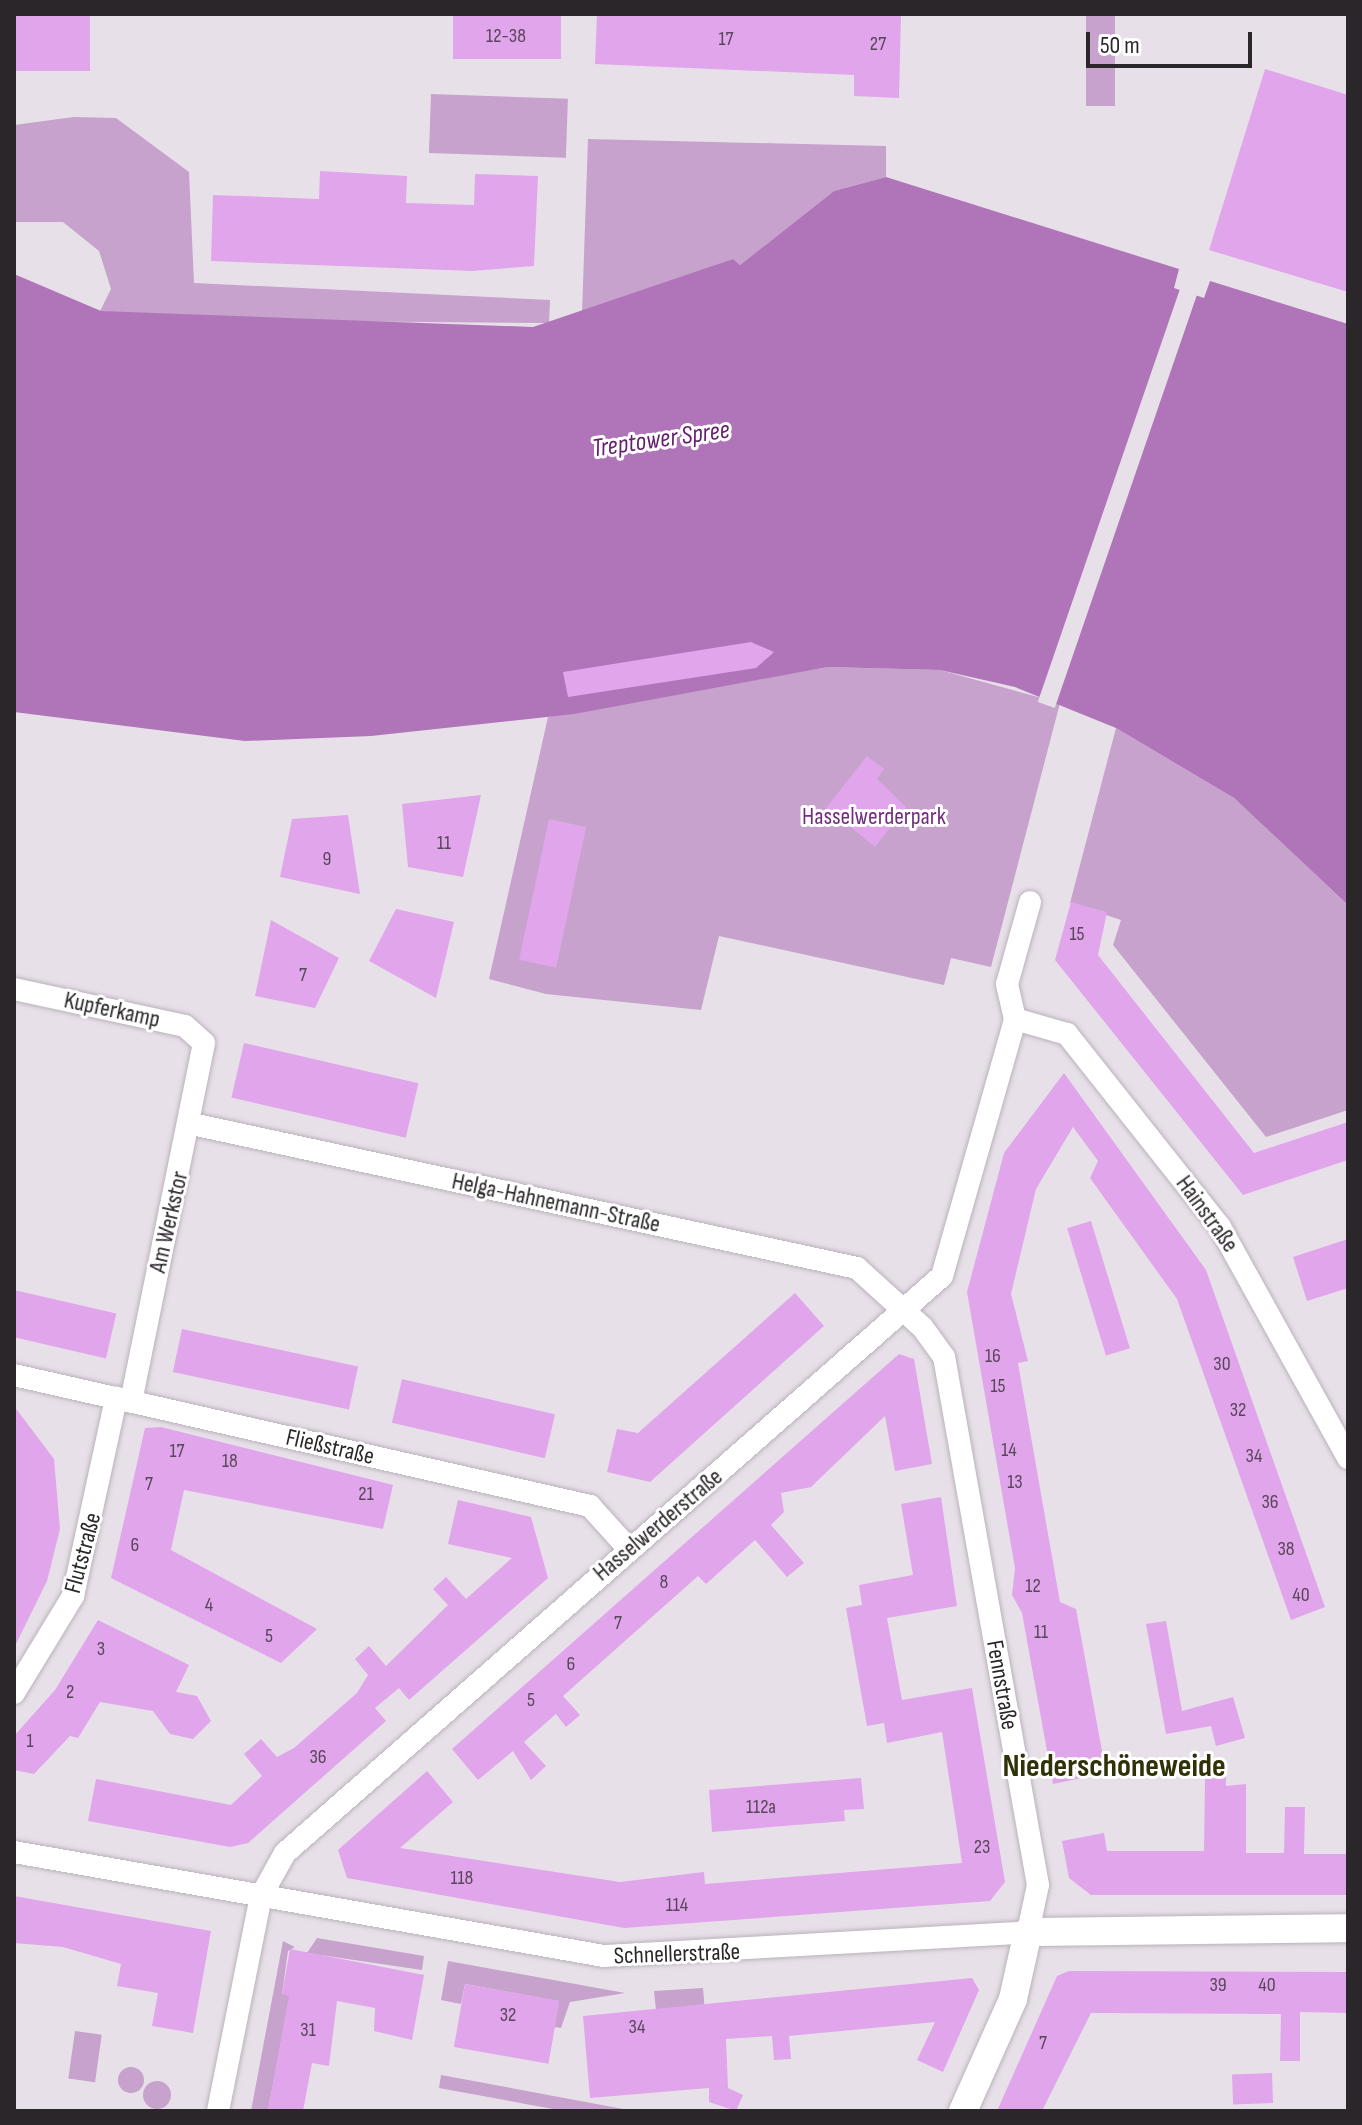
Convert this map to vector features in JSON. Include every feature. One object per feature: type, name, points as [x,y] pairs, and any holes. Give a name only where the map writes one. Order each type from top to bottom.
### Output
[{"type":"main road","name":"Schnellerstraße","points":[[1028,1932],[1348,1928]]},
{"type":"main road","name":"Fennstraße","points":[[963,2111],[1013,1999],[1028,1932]]},
{"type":"street","name":"Hasselwerderstraße","points":[[218,2111],[261,1896],[285,1853],[628,1548],[942,1276],[1015,1019],[1007,984],[1030,902]]},
{"type":"street","name":"Kupferkamp","points":[[14,989],[185,1026],[204,1043]]},
{"type":"street","name":"Hainstraße","points":[[1015,1019],[1067,1034],[1220,1227],[1348,1458]]},
{"type":"street","name":"Am Werkstor","points":[[123,1400],[192,1124],[204,1043]]},
{"type":"street","name":"Helga-Hahnemann-Straße","points":[[192,1124],[857,1268],[903,1312]]},
{"type":"street","name":"Fennstraße","points":[[903,1312],[944,1357],[1038,1885],[1028,1932]]},
{"type":"street","name":"Fließstraße","points":[[14,1375],[590,1506],[628,1548]]},
{"type":"street","name":"Flutstraße","points":[[14,1693],[73,1596],[123,1400]]},
{"type":"street","name":"Schnellerstraße","points":[[14,1852],[621,1958],[1028,1932]]},
{"type":"green space","points":[[1086,14],[1115,14],[1115,106],[1086,106]]},
{"type":"green space","points":[[431,94],[568,99],[566,158],[429,153]]},
{"type":"green space","points":[[74,117],[116,118],[189,172],[194,283],[550,300],[549,323],[209,320],[100,311],[111,289],[99,251],[63,222],[14,222],[14,125]]},
{"type":"green space","points":[[588,139],[886,146],[886,177],[834,191],[740,265],[733,259],[582,313]]},
{"type":"green space","name":"Hasselwerderpark","points":[[828,667],[940,670],[1060,703],[991,967],[951,958],[944,985],[719,936],[701,1010],[546,994],[489,979],[548,717]]},
{"type":"green space","points":[[1116,728],[1234,798],[1348,905],[1348,1110],[1266,1137],[1113,945],[1121,920],[1070,903]]},
{"type":"green space","points":[[317,1938],[424,1956],[422,1970],[307,1953]]},
{"type":"green space","points":[[283,1941],[295,1947],[288,1951],[282,1994],[290,1994],[268,2111],[251,2111]]},
{"type":"green space","points":[[448,1961],[625,1993],[570,2002],[561,2028],[554,2027],[558,2001],[465,1984],[461,2004],[441,2000]]},
{"type":"green space","points":[[703,1988],[707,2066],[656,2010],[654,1991]]},
{"type":"green space","points":[[75,2031],[102,2035],[95,2082],[68,2079]]},
{"type":"green space","points":[[131,2067],[140,2071],[144,2080],[140,2089],[131,2093],[122,2089],[118,2080],[122,2071]]},
{"type":"green space","points":[[441,2075],[634,2111],[564,2111],[439,2088]]},
{"type":"green space","points":[[157,2081],[167,2085],[171,2095],[167,2105],[157,2109],[147,2105],[143,2095],[147,2085]]},
{"type":"water","name":"Treptower Spree","points":[[886,177],[1179,269],[1174,288],[1204,298],[1210,281],[1348,324],[1348,905],[1234,798],[1116,728],[1015,687],[940,670],[828,667],[574,714],[371,736],[245,741],[14,712],[14,274],[101,311],[533,327],[733,259],[740,265],[834,191]]},
{"type":"pier","points":[[1181,286],[1198,292],[1055,708],[1038,702]]},
{"type":"building","points":[[14,14],[90,14],[90,71],[14,71]]},
{"type":"building","points":[[453,14],[561,14],[561,59],[453,59]]},
{"type":"building","points":[[597,14],[901,14],[899,98],[854,96],[854,75],[595,64]]},
{"type":"building","points":[[1265,69],[1348,95],[1348,292],[1209,250]]},
{"type":"building","points":[[320,171],[407,176],[406,203],[474,205],[475,174],[538,176],[534,266],[472,271],[211,261],[213,195],[319,199]]},
{"type":"building","points":[[751,642],[774,652],[756,668],[568,697],[563,672]]},
{"type":"building","points":[[867,756],[884,769],[877,779],[906,807],[875,847],[848,825],[835,825],[826,808]]},
{"type":"building","points":[[481,795],[463,877],[408,867],[402,804]]},
{"type":"building","points":[[348,815],[360,894],[280,877],[292,819]]},
{"type":"building","points":[[549,819],[586,827],[556,968],[519,960]]},
{"type":"building","points":[[1071,902],[1107,912],[1098,955],[1254,1153],[1348,1122],[1348,1160],[1243,1195],[1055,960]]},
{"type":"building","points":[[396,909],[454,922],[436,998],[369,961]]},
{"type":"building","points":[[271,920],[339,958],[315,1008],[255,996]]},
{"type":"building","points":[[244,1043],[418,1083],[406,1138],[231,1098]]},
{"type":"building","points":[[1064,1073],[1206,1270],[1325,1607],[1291,1620],[1177,1299],[1090,1178],[1098,1161],[1073,1127],[1036,1189],[1011,1294],[1028,1361],[1018,1363],[1060,1602],[1076,1609],[1106,1773],[1053,1784],[1022,1613],[1012,1595],[1015,1568],[967,1292],[1004,1153]]},
{"type":"building","points":[[1091,1221],[1130,1348],[1106,1355],[1067,1228]]},
{"type":"building","points":[[1348,1239],[1348,1288],[1307,1301],[1293,1257]]},
{"type":"building","points":[[14,1290],[116,1314],[106,1358],[14,1337]]},
{"type":"building","points":[[795,1293],[824,1326],[650,1482],[607,1472],[617,1429],[638,1433]]},
{"type":"building","points":[[182,1329],[358,1366],[349,1409],[173,1372]]},
{"type":"building","points":[[899,1354],[914,1359],[932,1464],[895,1471],[885,1416],[811,1487],[781,1493],[784,1512],[771,1525],[804,1563],[787,1577],[755,1540],[706,1584],[698,1576],[563,1696],[580,1715],[566,1727],[556,1714],[524,1742],[546,1766],[531,1780],[513,1751],[478,1780],[452,1749]]},
{"type":"building","points":[[402,1379],[555,1414],[545,1458],[392,1423]]},
{"type":"building","points":[[14,1406],[54,1459],[60,1529],[47,1581],[14,1648]]},
{"type":"building","points":[[161,1427],[393,1485],[383,1529],[184,1490],[171,1550],[317,1629],[281,1663],[111,1578],[145,1428]]},
{"type":"building","points":[[941,1497],[957,1606],[887,1618],[902,1700],[972,1688],[1005,1882],[990,1901],[624,1928],[347,1878],[338,1850],[427,1771],[453,1802],[400,1848],[620,1882],[704,1872],[705,1884],[962,1863],[942,1732],[887,1743],[884,1723],[867,1726],[846,1608],[862,1605],[859,1585],[913,1575],[901,1504]]},
{"type":"building","points":[[458,1500],[531,1517],[548,1578],[409,1700],[399,1688],[375,1708],[386,1721],[248,1843],[230,1847],[88,1821],[96,1779],[231,1805],[262,1776],[244,1754],[261,1739],[277,1757],[294,1748],[357,1693],[368,1675],[355,1659],[369,1646],[386,1666],[448,1605],[433,1589],[446,1577],[466,1599],[512,1558],[448,1544]]},
{"type":"building","points":[[98,1620],[189,1665],[176,1692],[197,1696],[211,1721],[193,1739],[170,1734],[153,1711],[100,1702],[78,1738],[70,1736],[34,1774],[14,1770],[14,1736],[55,1690]]},
{"type":"building","points":[[1166,1621],[1182,1711],[1233,1697],[1245,1738],[1216,1746],[1211,1726],[1166,1734],[1146,1624]]},
{"type":"building","points":[[1226,1777],[1226,1786],[1246,1784],[1246,1853],[1284,1853],[1285,1807],[1305,1807],[1304,1854],[1348,1854],[1348,1895],[1091,1895],[1069,1878],[1062,1841],[1104,1833],[1107,1851],[1204,1851],[1205,1778]]},
{"type":"building","points":[[861,1778],[864,1809],[844,1810],[845,1821],[712,1832],[709,1790]]},
{"type":"building","points":[[14,1896],[211,1931],[193,2033],[152,2026],[158,1993],[117,1986],[121,1964],[63,1947],[14,1943]]},
{"type":"building","points":[[290,1949],[424,1975],[412,2040],[374,2031],[375,2008],[337,2001],[329,2066],[312,2063],[303,2111],[268,2111],[289,1996],[282,1994]]},
{"type":"building","points":[[1069,1971],[1348,1972],[1348,2013],[1300,2012],[1300,2061],[1280,2061],[1281,2014],[1091,2013],[1042,2111],[997,2111],[1057,1976]]},
{"type":"building","points":[[972,1978],[979,1990],[943,2072],[917,2060],[935,2022],[789,2036],[791,2059],[774,2060],[772,2036],[726,2039],[728,2088],[743,2095],[736,2111],[709,2102],[709,2088],[590,2098],[583,2016]]},
{"type":"building","points":[[465,1984],[560,2001],[548,2064],[454,2047]]},
{"type":"building","points":[[1272,2073],[1273,2103],[1233,2104],[1232,2074]]},
{"type":"district","name":"Niederschöneweide","points":[[1114,1767]]}]
